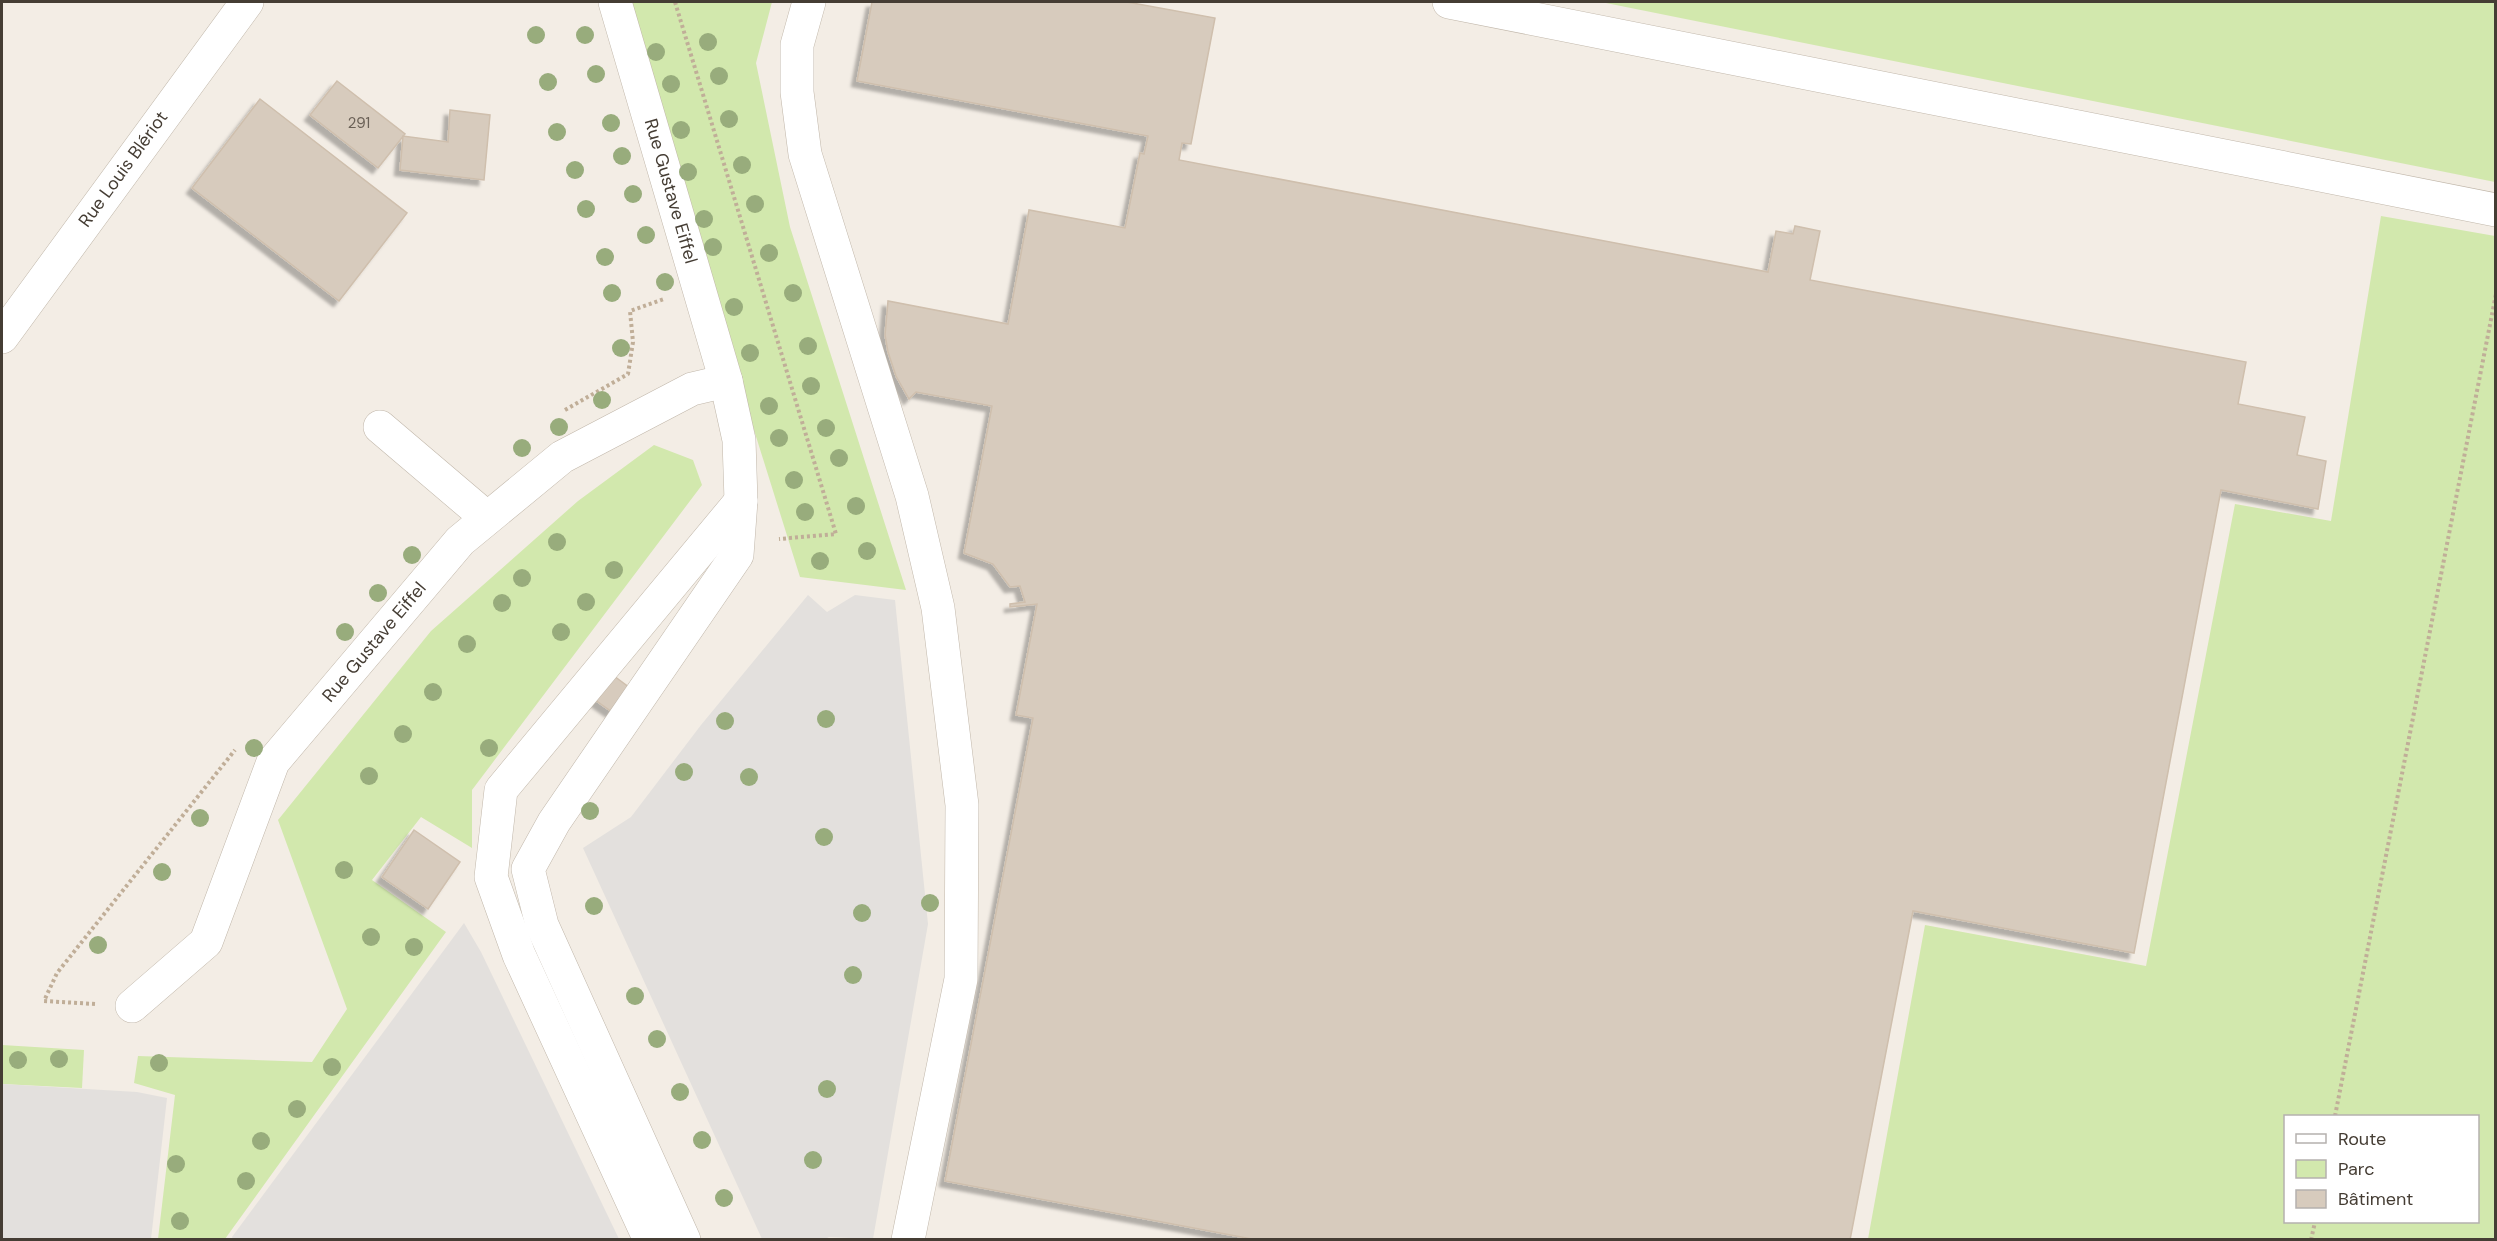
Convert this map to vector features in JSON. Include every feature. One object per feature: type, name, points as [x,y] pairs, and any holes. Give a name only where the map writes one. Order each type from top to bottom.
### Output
[{"type":"street","name":"Rue Louis Blériot","points":[[2,337],[247,2]]},
{"type":"street","name":"Rue Gustave Eiffel","points":[[615,2],[726,381],[739,440],[741,501],[737,555],[554,822],[528,869],[542,925],[684,1239]]},
{"type":"street","points":[[809,2],[797,45],[796,92],[805,154],[912,496],[938,608],[962,805],[961,979],[908,1239]]},
{"type":"street","points":[[1449,2],[2496,210]]},
{"type":"street","name":"Rue Gustave Eiffel","points":[[132,1006],[206,942],[273,762],[460,541],[562,457],[692,389],[726,381]]},
{"type":"street","points":[[380,427],[487,518]]},
{"type":"street","points":[[650,1239],[519,956],[490,877],[501,790],[741,501]]},
{"type":"path","points":[[675,2],[836,534],[779,539]]},
{"type":"path","points":[[2335,1115],[2496,294]]},
{"type":"path","points":[[2311,1239],[2315,1223]]},
{"type":"green space","points":[[620,2],[772,2],[756,63],[790,227],[906,590],[800,577]]},
{"type":"green space","points":[[1601,2],[2495,2],[2495,182]]},
{"type":"green space","points":[[2381,216],[2495,236],[2495,1239],[1868,1239],[1925,925],[2146,966],[2235,504],[2331,521]]},
{"type":"green space","points":[[654,445],[693,460],[702,485],[472,790],[472,848],[421,817],[372,880],[446,932],[225,1239],[158,1239],[175,1095],[134,1083],[138,1056],[312,1062],[347,1009],[278,820],[431,631],[578,501]]},
{"type":"green space","points":[[2,1045],[84,1050],[82,1088],[2,1084]]},
{"type":"shaded area","points":[[808,595],[827,612],[855,595],[895,600],[928,924],[873,1239],[829,1237],[823,1240],[762,1239],[583,848],[631,817],[701,725]]},
{"type":"shaded area","points":[[464,923],[481,952],[619,1239],[233,1239],[232,1237]]},
{"type":"shaded area","points":[[2,1084],[137,1092],[167,1098],[151,1239],[2,1239]]},
{"type":"building","points":[[872,2],[1127,2],[1215,18],[1191,144],[1182,143],[1179,160],[1768,272],[1776,231],[1793,234],[1795,226],[1820,231],[1810,280],[2246,362],[2238,404],[2305,417],[2297,455],[2326,461],[2318,509],[2221,490],[2134,953],[1913,911],[1850,1240],[1257,1240],[945,1181],[1033,718],[1016,715],[1037,604],[1010,607],[1010,604],[1025,602],[1020,586],[1010,587],[993,564],[964,553],[992,406],[916,392],[909,399],[896,376],[888,352],[885,335],[888,301],[1008,324],[1029,210],[1125,228],[1140,153],[1144,154],[1148,136],[857,81]]},
{"type":"building","points":[[337,81],[405,134],[378,168],[310,115]]},
{"type":"building","points":[[260,99],[407,213],[339,301],[192,188]]},
{"type":"building","points":[[450,110],[490,115],[484,180],[400,170],[403,136],[448,142]]},
{"type":"building","points":[[610,673],[630,688],[612,712],[591,697]]},
{"type":"building","points":[[414,830],[460,862],[428,909],[382,877]]}]
